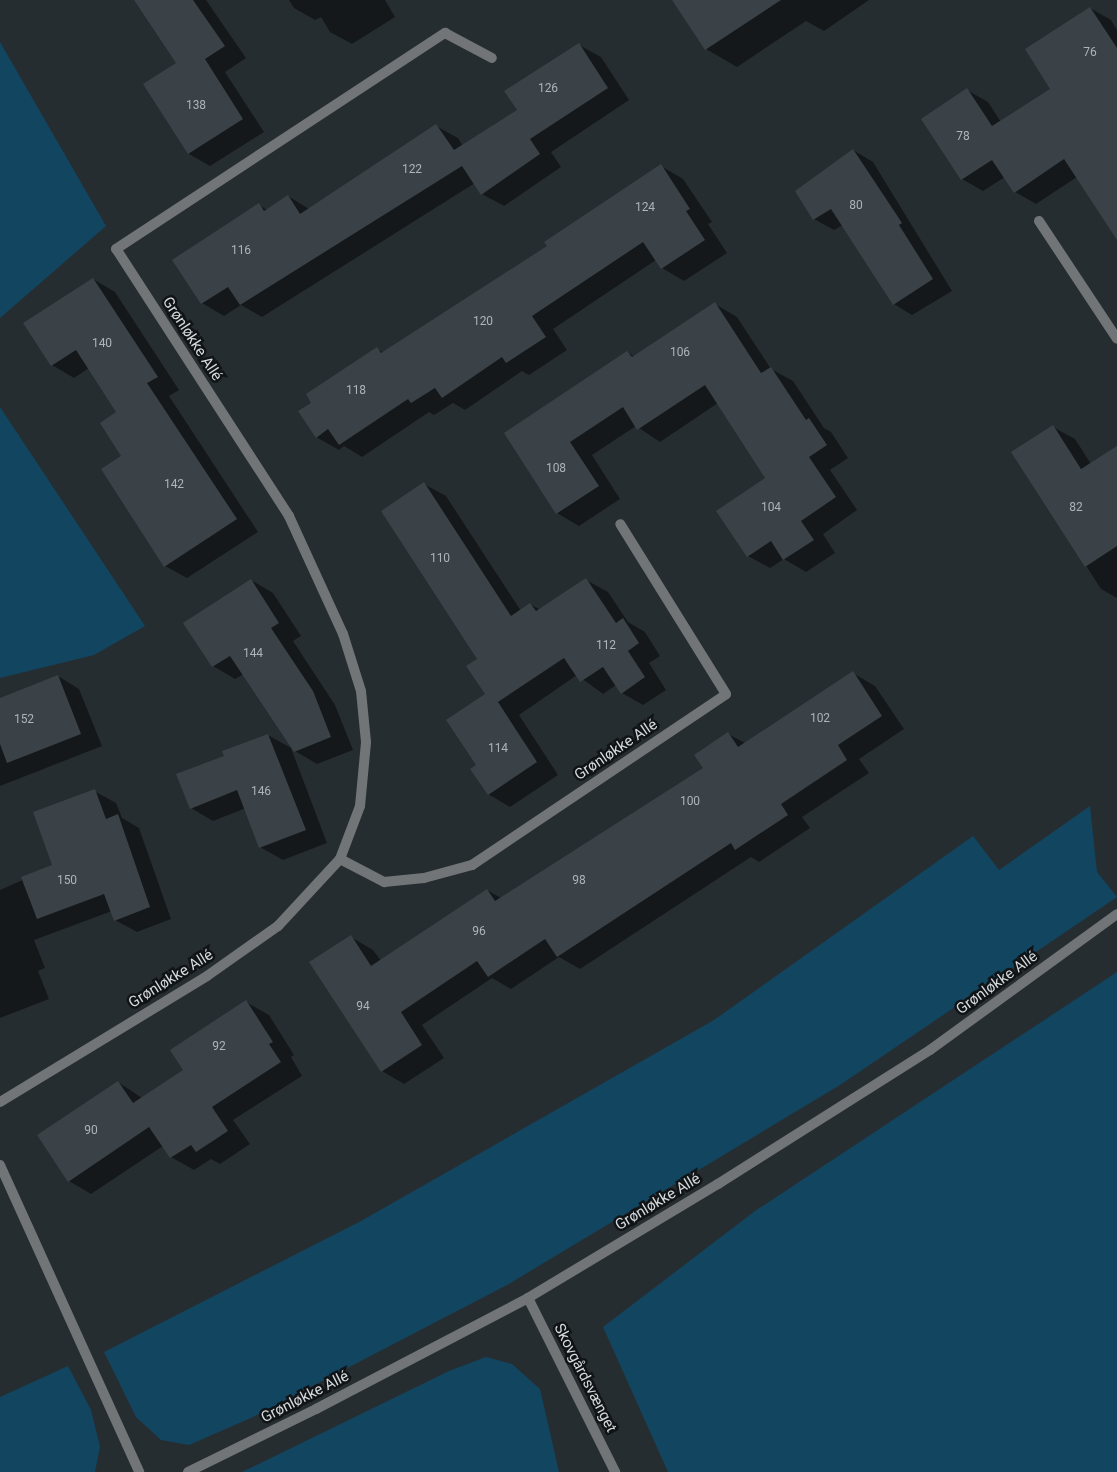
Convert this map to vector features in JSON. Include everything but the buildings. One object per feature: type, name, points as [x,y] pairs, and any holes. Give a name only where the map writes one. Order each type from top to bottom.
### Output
[{"type":"street","name":"Grønløkke Allé","points":[[0,1102],[207,976],[278,926],[340,859],[360,806],[366,742],[361,690],[343,634],[289,516],[116,249],[445,33],[492,58]]},
{"type":"street","points":[[1039,221],[1117,339]]},
{"type":"street","name":"Grønløkke Allé","points":[[340,859],[384,882],[424,878],[472,865],[726,694],[620,524]]},
{"type":"street","name":"Grønløkke Allé","points":[[188,1472],[316,1409],[528,1298],[718,1184],[930,1050],[1117,914]]},
{"type":"street","points":[[0,1165],[139,1472]]},
{"type":"street","name":"Skovgårdsvænget","points":[[528,1298],[615,1472]]},
{"type":"shaded area","points":[[0,42],[106,226],[0,318]]},
{"type":"shaded area","points":[[0,407],[145,626],[94,655],[0,678]]},
{"type":"shaded area","points":[[1090,806],[1097,872],[1117,897],[840,1085],[507,1285],[253,1417],[189,1445],[161,1440],[136,1417],[104,1352],[361,1221],[714,1020],[973,836],[999,870]]},
{"type":"shaded area","points":[[1117,972],[1117,1472],[668,1472],[603,1327],[755,1211]]},
{"type":"shaded area","points":[[486,1357],[512,1364],[540,1389],[559,1472],[242,1472],[449,1371]]},
{"type":"shaded area","points":[[68,1366],[91,1410],[100,1447],[95,1472],[0,1472],[0,1397]]}]
